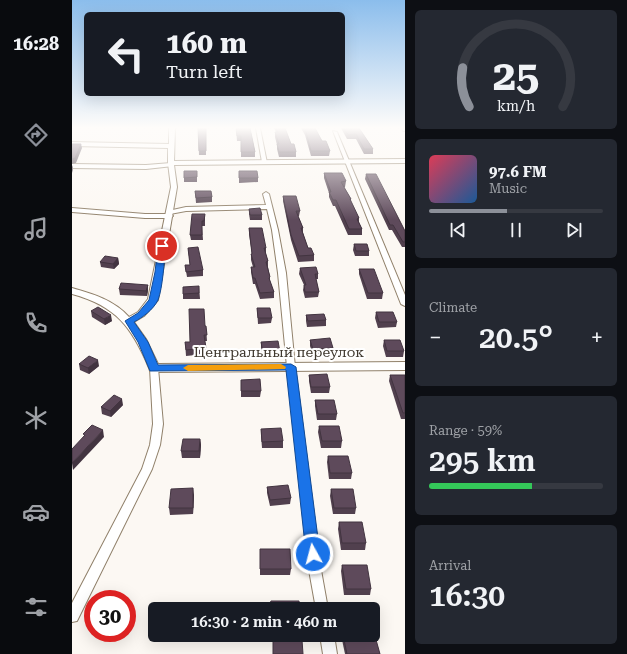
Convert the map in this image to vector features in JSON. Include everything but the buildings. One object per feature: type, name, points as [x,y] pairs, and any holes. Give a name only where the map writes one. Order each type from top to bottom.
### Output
[{"type":"street","points":[[129,321],[141,314],[153,300],[174,187],[171,159]]},
{"type":"street","points":[[346,161],[405,304]]},
{"type":"street","points":[[72,166],[146,167],[171,164],[405,161]]},
{"type":"street","points":[[266,194],[268,207],[275,230],[282,273],[291,367],[315,570],[321,602]]},
{"type":"street","points":[[72,210],[145,216],[170,214],[186,209],[268,207]]},
{"type":"street","points":[[72,291],[86,294],[102,301],[121,313],[129,321],[143,342],[154,368],[158,424],[147,469],[72,616]]},
{"type":"street","name":"Центральный переулок","points":[[154,368],[405,366]]},
{"type":"street","points":[[328,642],[330,654]]},
{"type":"slow traffic","points":[[188,368],[281,367]]},
{"type":"route","points":[[162,246],[159,272],[153,300],[141,314],[129,321],[143,342],[154,368],[291,367],[313,554]]}]
